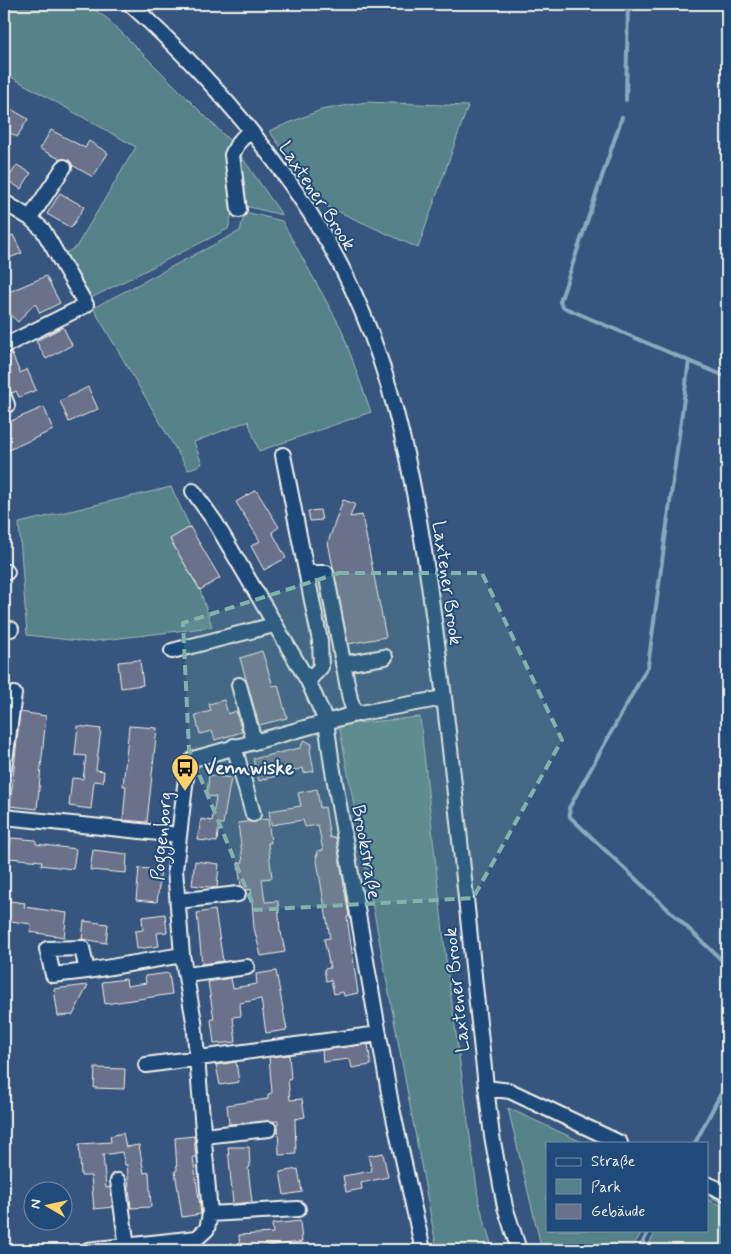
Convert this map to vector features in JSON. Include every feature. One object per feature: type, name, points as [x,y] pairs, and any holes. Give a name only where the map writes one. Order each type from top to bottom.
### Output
[{"type":"street","name":"Laxtener Brook","points":[[130,4],[166,36],[206,78],[250,130],[285,176],[327,240],[358,303],[377,350],[401,427],[416,503],[444,698],[492,1136],[505,1207],[519,1250]]},
{"type":"street","points":[[239,210],[232,155],[238,143],[250,130]]},
{"type":"street","points":[[30,218],[64,167]]},
{"type":"street","points":[[4,202],[30,218],[43,230],[86,305],[4,346]]},
{"type":"street","points":[[4,397],[7,405],[4,407]]},
{"type":"street","points":[[283,455],[317,627],[321,667],[308,681]]},
{"type":"street","name":"Brookstraße","points":[[193,491],[215,522],[308,681],[326,722],[391,1104],[423,1250]]},
{"type":"street","points":[[306,573],[326,574],[350,699],[355,714]]},
{"type":"street","points":[[317,627],[335,623]]},
{"type":"street","points":[[172,651],[274,625]]},
{"type":"street","points":[[344,664],[385,657]]},
{"type":"street","points":[[239,685],[254,741]]},
{"type":"street","points":[[4,768],[14,694]]},
{"type":"street","name":"Poggenborg","points":[[88,1250],[127,1247],[144,1248],[197,1238],[207,1229],[210,1214],[194,1021],[182,955],[175,870],[187,769],[193,759],[234,746],[355,714],[444,698]]},
{"type":"street","points":[[234,746],[253,814]]},
{"type":"street","points":[[4,818],[179,835]]},
{"type":"street","points":[[178,901],[238,894]]},
{"type":"street","points":[[87,971],[182,955]]},
{"type":"street","points":[[186,975],[248,968]]},
{"type":"street","points":[[146,1065],[197,1056],[379,1034]]},
{"type":"street","points":[[486,1088],[510,1091],[618,1142]]},
{"type":"street","points":[[204,1136],[269,1129]]},
{"type":"street","points":[[118,1181],[127,1247]]},
{"type":"street","points":[[708,1184],[727,1193]]},
{"type":"street","points":[[210,1214],[298,1208]]},
{"type":"highlighted area","points":[[339,573],[482,573],[562,740],[473,898],[255,910],[189,750],[183,623]]},
{"type":"green space","points":[[4,4],[87,4],[109,20],[232,143],[282,215],[245,206],[232,213],[228,229],[87,300],[61,256],[76,247],[136,147],[4,73]]},
{"type":"green space","points":[[366,102],[468,106],[418,248],[324,205],[269,131],[321,110]]},
{"type":"green space","points":[[245,212],[282,221],[341,328],[371,412],[259,451],[248,421],[194,442],[202,464],[188,470],[93,308],[240,231]]},
{"type":"green space","points":[[171,487],[190,527],[170,540],[200,590],[212,627],[87,642],[27,635],[19,523]]},
{"type":"green space","points":[[420,717],[446,960],[479,1203],[493,1250],[437,1250],[339,725]]},
{"type":"green space","points":[[508,1108],[582,1142],[546,1142],[546,1232],[642,1232],[631,1250],[542,1250]]},
{"type":"green space","points":[[708,1199],[727,1208],[727,1250],[645,1250],[656,1232],[708,1232]]},
{"type":"building","points":[[4,105],[28,119],[17,137],[4,129]]},
{"type":"building","points":[[51,130],[85,148],[89,141],[108,153],[93,177],[72,165],[68,160],[60,159],[40,149]]},
{"type":"building","points":[[17,165],[31,173],[21,189],[7,180]]},
{"type":"building","points":[[60,193],[84,207],[71,228],[47,214]]},
{"type":"building","points":[[13,235],[22,253],[4,260],[4,239]]},
{"type":"building","points":[[46,276],[60,303],[40,313],[35,303],[18,322],[4,309],[4,294]]},
{"type":"building","points":[[63,327],[72,345],[46,359],[36,341]]},
{"type":"building","points":[[11,352],[20,373],[27,369],[36,390],[19,397],[16,391],[12,393],[4,384],[4,355]]},
{"type":"building","points":[[88,387],[98,409],[69,422],[60,401]]},
{"type":"building","points":[[44,407],[53,430],[4,452],[4,424]]},
{"type":"building","points":[[256,490],[279,527],[272,532],[286,558],[264,570],[251,546],[260,541],[236,502]]},
{"type":"building","points":[[343,500],[355,504],[350,517],[362,515],[386,637],[348,644],[328,542]]},
{"type":"building","points":[[320,510],[322,520],[310,521],[308,511]]},
{"type":"building","points":[[190,527],[220,578],[200,590],[170,539]]},
{"type":"building","points":[[262,651],[273,686],[278,685],[287,718],[259,725],[240,658]]},
{"type":"building","points":[[140,660],[143,685],[121,688],[118,662]]},
{"type":"building","points":[[224,700],[228,714],[236,711],[242,732],[215,740],[212,731],[200,734],[195,715],[211,711],[209,704]]},
{"type":"building","points":[[20,712],[46,716],[37,809],[10,806]]},
{"type":"building","points":[[78,726],[101,729],[96,770],[104,771],[103,782],[94,781],[91,809],[69,806],[72,778],[83,779],[86,756],[75,755]]},
{"type":"building","points":[[129,726],[157,728],[147,822],[123,820],[126,786],[123,786]]},
{"type":"building","points":[[304,740],[312,744],[310,750],[314,771],[304,773],[303,768],[259,781],[253,759],[300,748]]},
{"type":"building","points":[[209,775],[231,778],[223,824],[219,824],[217,842],[198,840],[201,819],[212,821],[216,797],[207,796]]},
{"type":"building","points":[[317,789],[320,808],[325,807],[330,838],[336,837],[349,916],[347,917],[358,993],[344,996],[343,992],[334,994],[331,980],[326,981],[324,969],[330,968],[324,939],[330,938],[316,855],[318,855],[317,851],[323,850],[318,825],[305,827],[303,820],[271,825],[269,811],[301,806],[298,793]]},
{"type":"building","points":[[268,819],[271,843],[268,843],[272,878],[262,879],[265,902],[278,901],[280,932],[285,952],[261,956],[254,928],[251,889],[246,890],[241,886],[238,863],[243,862],[238,823]]},
{"type":"building","points":[[11,838],[36,840],[36,844],[76,849],[73,869],[41,865],[42,861],[9,858]]},
{"type":"building","points":[[93,850],[127,854],[126,873],[90,870]]},
{"type":"building","points":[[195,861],[219,864],[217,888],[192,885]]},
{"type":"building","points":[[139,868],[161,870],[157,902],[136,900]]},
{"type":"building","points":[[4,900],[25,903],[24,907],[67,913],[64,937],[30,932],[31,924],[4,920]]},
{"type":"building","points":[[215,910],[223,961],[202,964],[197,913]]},
{"type":"building","points":[[165,914],[167,932],[157,933],[159,946],[137,949],[135,931],[143,930],[142,917]]},
{"type":"building","points":[[84,921],[108,924],[106,943],[82,939]]},
{"type":"building","points":[[276,971],[287,1030],[266,1033],[261,999],[240,1003],[241,1016],[233,1017],[236,1042],[214,1044],[211,1019],[214,1019],[208,982],[231,978],[233,988],[257,984],[256,974]]},
{"type":"building","points":[[169,973],[172,994],[105,1004],[102,982],[126,979],[127,986],[146,983],[145,976]]},
{"type":"building","points":[[88,985],[73,1015],[58,1016],[54,989]]},
{"type":"building","points":[[368,1044],[371,1065],[352,1068],[350,1059],[323,1062],[322,1050]]},
{"type":"building","points":[[289,1055],[291,1079],[288,1080],[290,1100],[302,1099],[305,1117],[295,1119],[296,1154],[279,1155],[278,1121],[229,1124],[227,1105],[268,1099],[268,1094],[272,1093],[269,1057]]},
{"type":"building","points":[[236,1062],[239,1082],[220,1085],[216,1065]]},
{"type":"building","points":[[95,1068],[125,1069],[124,1089],[94,1088]]},
{"type":"building","points":[[123,1133],[126,1147],[139,1145],[144,1173],[149,1172],[151,1207],[131,1208],[127,1165],[125,1165],[122,1152],[103,1155],[106,1188],[110,1187],[113,1207],[94,1209],[91,1176],[81,1176],[79,1144],[111,1142],[110,1136]]},
{"type":"building","points":[[194,1136],[196,1157],[193,1157],[201,1214],[182,1217],[175,1171],[177,1170],[175,1138]]},
{"type":"building","points":[[228,1147],[249,1147],[250,1167],[248,1168],[252,1202],[233,1204]]},
{"type":"building","points":[[383,1153],[388,1177],[361,1183],[362,1189],[346,1192],[343,1176],[372,1171],[368,1156]]},
{"type":"building","points":[[298,1169],[302,1192],[284,1195],[280,1172]]},
{"type":"building","points":[[300,1221],[302,1242],[266,1246],[266,1250],[240,1250],[239,1235],[273,1233],[272,1224]]},
{"type":"waterway","points":[[626,100],[628,4]]},
{"type":"waterway","points":[[622,117],[560,302],[563,307],[689,361],[648,666],[569,808],[570,817],[727,965]]},
{"type":"waterway","points":[[689,361],[727,377]]},
{"type":"waterway","points":[[696,1142],[727,1082]]},
{"type":"waterway","points":[[708,1194],[727,1203]]},
{"type":"waterway","points":[[639,1250],[648,1232]]},
{"type":"place","name":"Vennwiske","points":[[185,792]]}]
